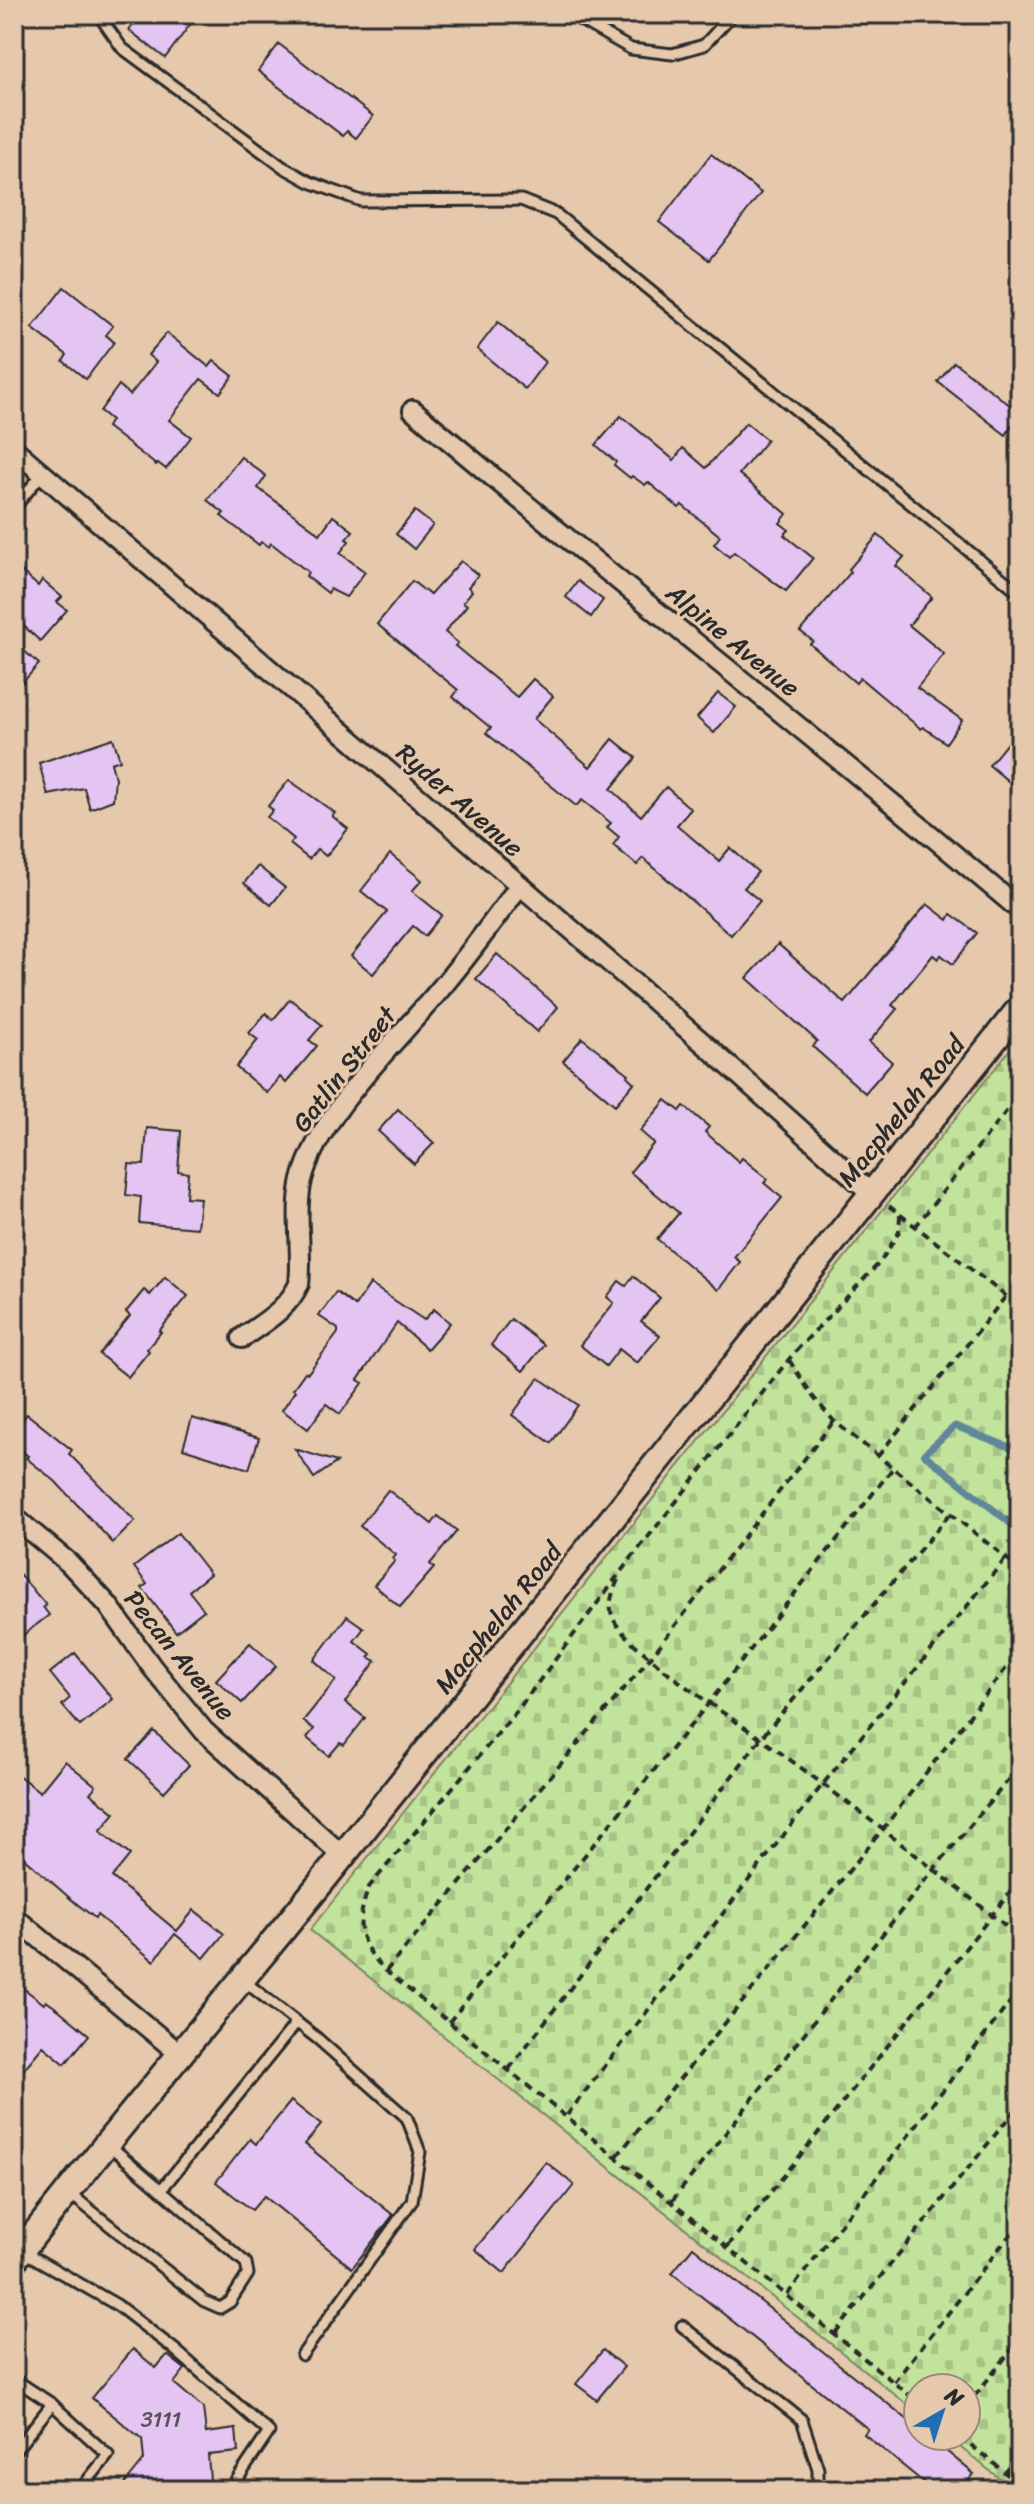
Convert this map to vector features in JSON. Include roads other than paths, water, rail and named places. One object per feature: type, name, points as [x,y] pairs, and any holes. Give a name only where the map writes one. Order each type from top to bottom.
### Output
[{"type":"street","name":"Alpine Avenue","points":[[413,410],[869,782],[1020,910]]},
{"type":"street","name":"Ryder Avenue","points":[[14,449],[709,1048],[870,1192]]},
{"type":"street","name":"Gatlin Street","points":[[242,1338],[280,1311],[293,1297],[299,1284],[302,1181],[323,1132],[449,979],[519,886]]},
{"type":"street","name":"Macphelah Road","points":[[18,2255],[343,1856],[666,1453],[870,1192],[1020,1008]]},
{"type":"street","name":"Pecan Avenue","points":[[14,1517],[69,1563],[108,1605],[152,1667],[204,1731],[343,1856]]},
{"type":"street","points":[[14,1917],[180,2054]]},
{"type":"lane","points":[[98,14],[122,48],[283,167],[310,182],[361,201],[508,199],[521,200],[556,214],[1020,593]]},
{"type":"lane","points":[[570,14],[631,49],[672,54],[704,45],[733,14]]},
{"type":"lane","points":[[14,508],[42,474]]},
{"type":"lane","points":[[242,1979],[375,2087],[407,2118],[420,2152],[412,2201],[302,2355]]},
{"type":"lane","points":[[161,2190],[297,2022]]},
{"type":"lane","points":[[68,2192],[204,2301],[220,2308],[230,2302],[248,2274],[246,2263],[108,2144]]},
{"type":"lane","points":[[18,2255],[117,2305],[174,2349],[269,2432],[230,2490]]},
{"type":"lane","points":[[682,2326],[802,2420],[818,2469],[818,2490]]},
{"type":"lane","points":[[14,2379],[52,2404],[108,2455],[80,2490]]},
{"type":"lane","points":[[14,2452],[52,2404]]},
{"type":"waterway","points":[[1020,1451],[955,1426],[924,1454],[1020,1531]]}]
